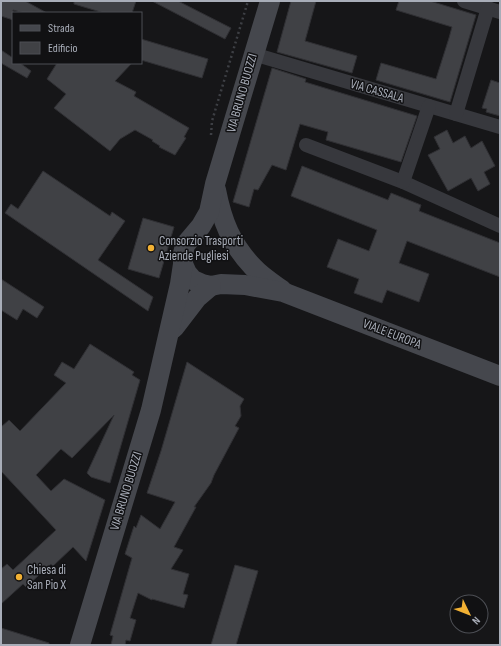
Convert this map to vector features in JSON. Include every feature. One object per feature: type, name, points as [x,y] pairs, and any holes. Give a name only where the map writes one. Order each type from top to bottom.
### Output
[{"type":"main road","name":"VIA BRUNO BUOZZI","points":[[191,237],[201,226],[209,212],[215,184],[270,1]]},
{"type":"main road","points":[[168,337],[179,320],[197,298],[216,285],[229,279],[235,272],[238,263],[238,254],[234,242],[221,214],[215,184]]},
{"type":"main road","points":[[216,230],[224,233],[234,242],[253,268],[283,292],[245,285],[202,284],[193,280],[187,273],[183,264],[185,245],[191,237],[198,232],[216,230]]},
{"type":"main road","name":"VIA BRUNO BUOZZI","points":[[80,645],[151,410],[183,264]]},
{"type":"main road","name":"VIALE EUROPA","points":[[283,292],[500,376]]},
{"type":"street","points":[[456,114],[494,10],[464,1]]},
{"type":"street","name":"VIA CASSALA","points":[[253,54],[500,127]]},
{"type":"street","points":[[403,182],[429,106]]},
{"type":"street","points":[[306,145],[403,182],[500,226]]},
{"type":"path","points":[[210,142],[212,121],[248,1]]},
{"type":"building","points":[[1,1],[25,1],[45,12],[20,12],[13,10],[12,20],[1,16]]},
{"type":"building","points":[[74,1],[136,1],[132,12],[101,12],[74,4]]},
{"type":"building","points":[[152,1],[178,1],[231,28],[225,39]]},
{"type":"building","points":[[291,1],[316,1],[305,41],[357,56],[352,73],[277,52]]},
{"type":"building","points":[[399,1],[430,1],[476,15],[450,102],[376,80],[381,63],[436,79],[449,38],[452,27],[396,10]]},
{"type":"building","points":[[142,39],[208,59],[202,78],[142,60]]},
{"type":"building","points":[[1,50],[12,57],[12,64],[21,64],[31,71],[27,78],[1,63]]},
{"type":"building","points":[[56,64],[131,64],[115,81],[136,92],[134,96],[189,128],[184,137],[186,138],[175,155],[159,147],[160,146],[152,141],[153,140],[135,130],[120,139],[110,151],[54,108],[66,94],[47,79]]},
{"type":"building","points":[[272,68],[306,79],[305,82],[417,116],[401,162],[326,140],[328,132],[300,124],[286,170],[272,165],[258,190],[254,189],[249,207],[233,202]]},
{"type":"building","points":[[491,80],[500,83],[500,116],[486,112],[487,109],[482,108]]},
{"type":"building","points":[[447,130],[453,143],[465,136],[471,148],[482,141],[495,166],[484,172],[490,184],[478,191],[471,178],[448,191],[428,155],[440,149],[434,137]]},
{"type":"building","points":[[302,166],[388,200],[391,193],[421,205],[419,211],[500,243],[500,277],[407,241],[399,263],[429,274],[419,302],[387,290],[382,303],[354,293],[359,279],[327,267],[338,239],[369,251],[377,230],[291,196]]},
{"type":"building","points":[[43,171],[110,216],[112,212],[125,221],[98,260],[153,297],[148,311],[5,213],[11,204],[18,209]]},
{"type":"building","name":"Consorzio Trasporti Aziende Pugliesi","points":[[143,218],[174,227],[159,278],[128,269]]},
{"type":"building","points":[[1,279],[44,307],[37,318],[23,309],[17,320],[1,310]]},
{"type":"building","points":[[90,344],[134,372],[132,375],[140,380],[110,483],[91,477],[87,473],[114,415],[72,458],[61,449],[36,475],[51,491],[64,479],[105,500],[86,561],[73,547],[53,566],[51,564],[26,587],[23,584],[1,604],[1,569],[7,564],[13,570],[56,530],[1,471],[1,427],[9,420],[20,431],[66,383],[54,375],[62,362],[74,369]]},
{"type":"building","points":[[187,362],[244,399],[240,406],[241,416],[235,426],[239,428],[211,483],[194,507],[196,507],[174,547],[183,550],[171,569],[189,574],[183,594],[188,595],[184,608],[152,600],[138,593],[130,618],[136,620],[130,641],[126,640],[125,645],[111,645],[113,636],[110,635],[132,558],[125,554],[134,526],[136,528],[141,515],[160,529],[175,502],[147,493]]},
{"type":"building","points":[[235,565],[258,571],[236,645],[211,645]]},
{"type":"building","points":[[1,628],[49,643],[49,645],[1,645]]},
{"type":"place","name":"Consorzio Trasporti Aziende Pugliesi","points":[[151,248]]},
{"type":"place","name":"Chiesa di San Pio X","points":[[19,577]]}]
